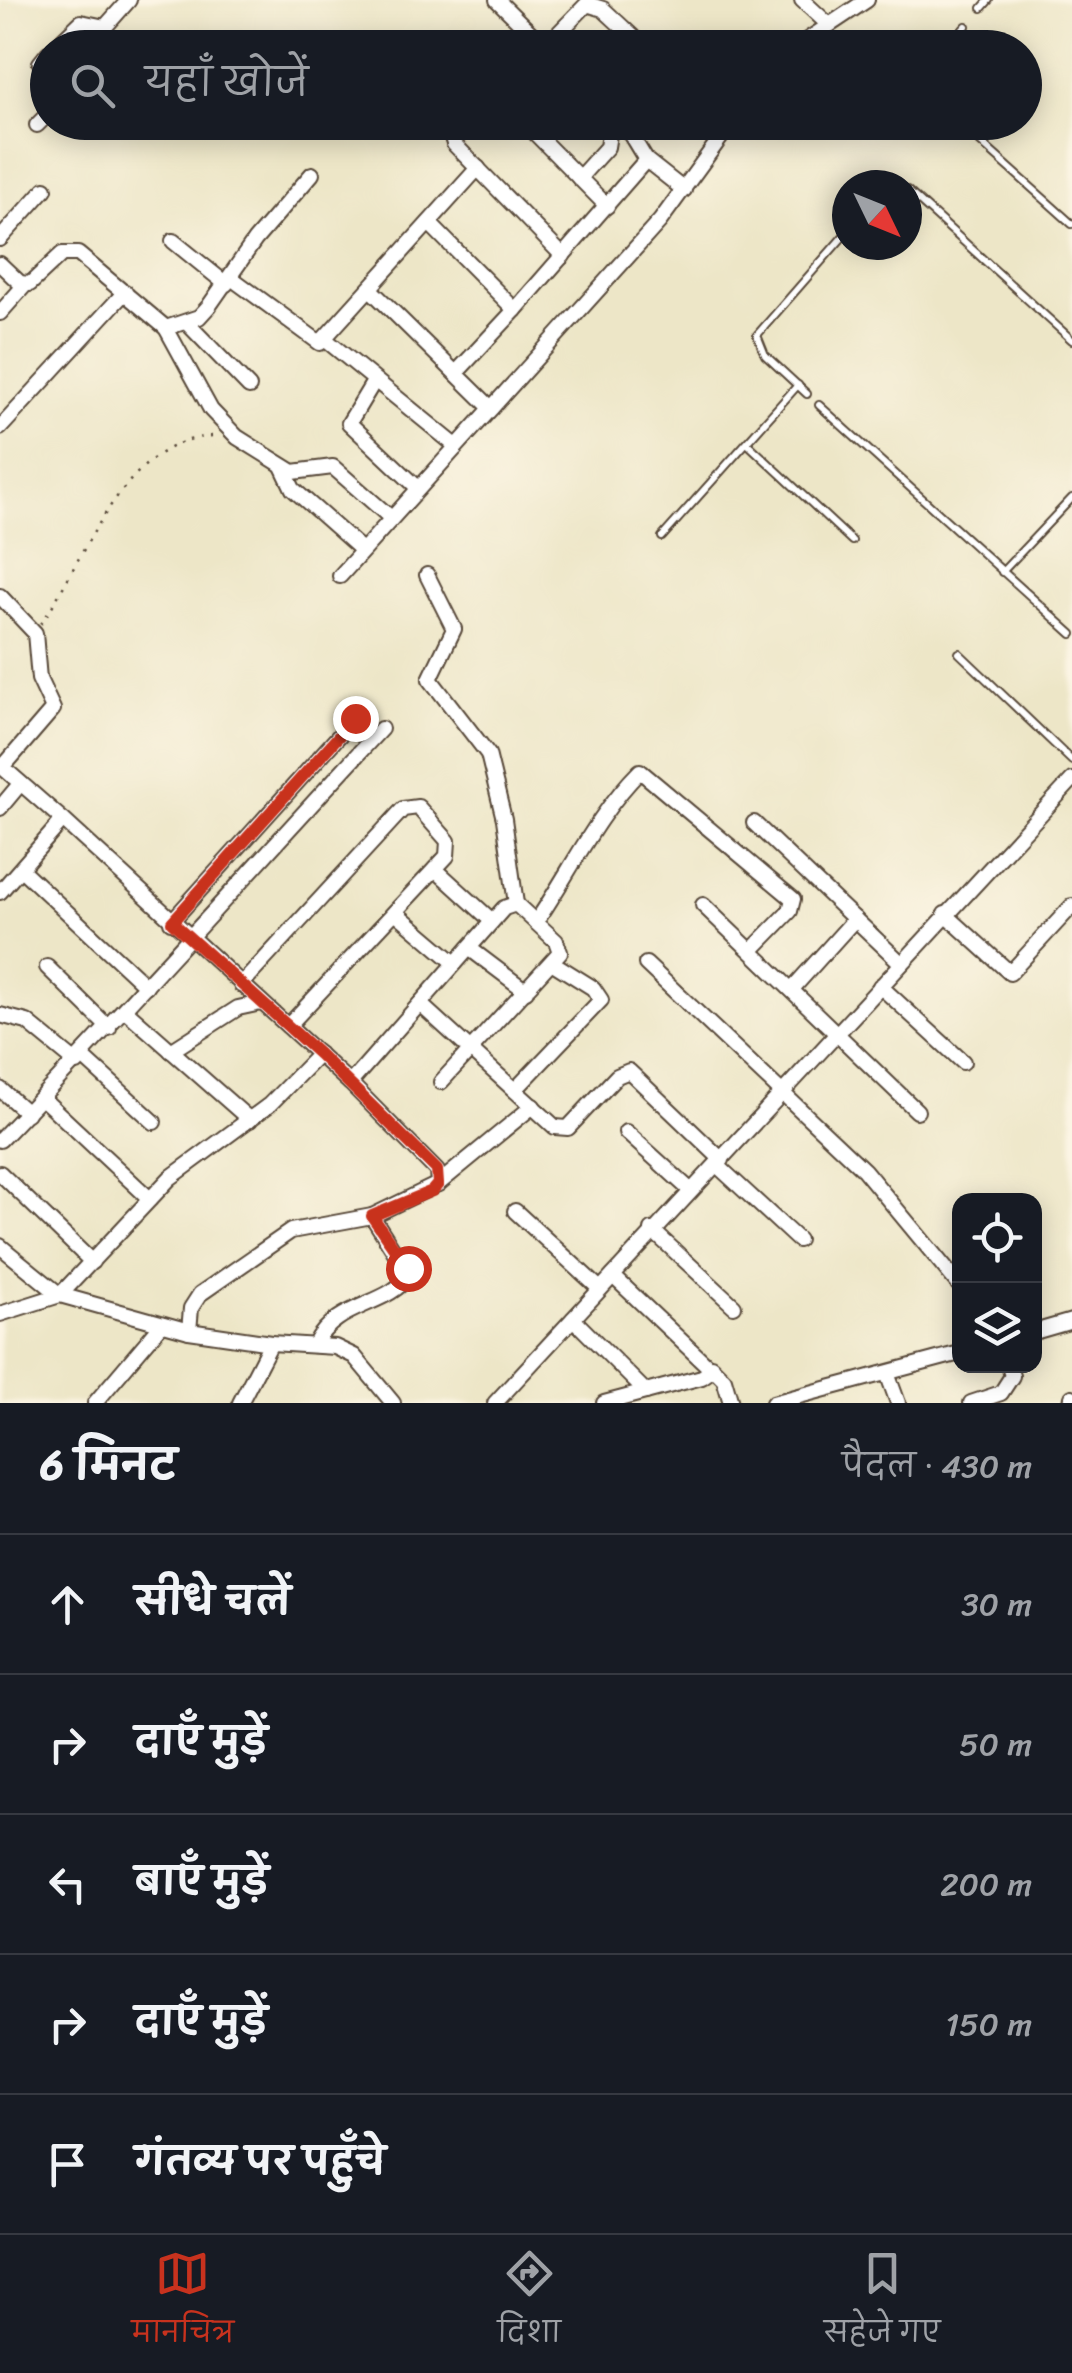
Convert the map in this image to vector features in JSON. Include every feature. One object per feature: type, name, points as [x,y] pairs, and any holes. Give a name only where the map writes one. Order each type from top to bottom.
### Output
[{"type":"street","points":[[73,30],[81,22],[106,28],[129,0]]},
{"type":"street","points":[[497,0],[519,30]]},
{"type":"street","points":[[802,0],[829,24]]},
{"type":"street","points":[[820,30],[867,0]]},
{"type":"street","points":[[562,30],[587,4],[603,9],[625,30]]},
{"type":"street","points":[[453,140],[564,256]]},
{"type":"street","points":[[542,140],[607,206]]},
{"type":"street","points":[[579,178],[608,140]]},
{"type":"street","points":[[634,140],[646,160],[684,190]]},
{"type":"street","points":[[340,576],[684,190],[718,140]]},
{"type":"street","points":[[456,374],[646,160]]},
{"type":"street","points":[[173,241],[314,342],[326,340],[478,168]]},
{"type":"street","points":[[166,328],[198,317],[255,240],[312,174]]},
{"type":"street","points":[[0,239],[45,188]]},
{"type":"street","points":[[429,222],[515,310]]},
{"type":"street","points":[[0,314],[25,285],[70,252],[86,259],[166,328],[211,410],[236,436],[282,466],[305,473],[333,467],[392,518]]},
{"type":"street","points":[[0,264],[25,285]]},
{"type":"street","points":[[371,290],[490,408]]},
{"type":"street","points":[[0,428],[125,292]]},
{"type":"street","points":[[187,323],[248,388]]},
{"type":"street","points":[[326,340],[373,383],[456,446]]},
{"type":"street","points":[[373,383],[349,422],[418,488]]},
{"type":"street","points":[[282,466],[294,489],[362,550]]},
{"type":"street","points":[[427,575],[454,629],[430,679],[488,754],[504,820],[516,904],[560,946],[553,962],[441,1082]]},
{"type":"street","points":[[0,596],[34,633],[39,680],[54,709],[2,766],[319,1054],[437,1170],[438,1184]]},
{"type":"street","points":[[172,922],[355,718]]},
{"type":"street","points":[[0,1140],[80,1060],[381,729]]},
{"type":"street","points":[[536,922],[576,863],[581,846],[640,771],[793,900],[790,911],[752,950]]},
{"type":"street","points":[[495,1403],[1072,780]]},
{"type":"street","points":[[0,808],[20,784]]},
{"type":"street","points":[[240,985],[408,806],[418,807],[448,841],[447,856],[288,1026]]},
{"type":"street","points":[[0,892],[63,820]]},
{"type":"street","points":[[754,823],[900,963]]},
{"type":"street","points":[[435,868],[492,921]]},
{"type":"street","points":[[21,869],[146,986]]},
{"type":"street","points":[[350,1084],[492,921],[508,905],[516,904]]},
{"type":"street","points":[[703,905],[917,1111]]},
{"type":"street","points":[[945,914],[1010,973],[1072,906]]},
{"type":"street","points":[[395,912],[455,964]]},
{"type":"street","points":[[792,989],[854,919]]},
{"type":"street","points":[[468,948],[526,991]]},
{"type":"street","points":[[515,1090],[601,1000],[593,988],[553,962]]},
{"type":"street","points":[[646,964],[864,1170],[958,1283]]},
{"type":"street","points":[[46,967],[109,1028]]},
{"type":"street","points":[[880,986],[963,1062]]},
{"type":"street","points":[[171,1052],[238,1008],[261,1003]]},
{"type":"street","points":[[420,1004],[556,1126],[568,1128],[617,1076],[629,1072],[798,1240]]},
{"type":"street","points":[[125,1010],[250,1120]]},
{"type":"street","points":[[0,1015],[27,1022],[154,1122]]},
{"type":"street","points":[[0,1313],[60,1294],[183,1166],[250,1120],[319,1054]]},
{"type":"street","points":[[0,1089],[26,1112]]},
{"type":"street","points":[[42,1098],[150,1199]]},
{"type":"street","points":[[189,1331],[191,1308],[200,1294],[262,1248],[300,1228],[372,1216],[438,1184],[533,1106]]},
{"type":"street","points":[[626,1132],[690,1190]]},
{"type":"street","points":[[0,1172],[92,1262]]},
{"type":"street","points":[[514,1210],[600,1289]]},
{"type":"street","points":[[315,1344],[335,1318],[400,1285],[409,1275],[372,1216]]},
{"type":"street","points":[[652,1230],[734,1306]]},
{"type":"street","points":[[0,1246],[60,1294],[189,1331],[271,1343],[315,1344],[354,1356],[393,1403]]},
{"type":"street","points":[[613,1276],[721,1373],[730,1403]]},
{"type":"street","points":[[573,1318],[646,1392]]},
{"type":"street","points":[[1042,1330],[1072,1321]]},
{"type":"street","points":[[96,1403],[162,1324]]},
{"type":"street","points":[[240,1403],[271,1343]]},
{"type":"street","points":[[773,1403],[952,1355]]},
{"type":"street","points":[[604,1403],[702,1377],[710,1374],[711,1366]]},
{"type":"street","points":[[887,1372],[898,1403]]},
{"type":"street","points":[[972,1403],[1001,1393],[1011,1373]]},
{"type":"lane","points":[[982,8],[989,0]]},
{"type":"lane","points":[[962,30],[966,26]]},
{"type":"lane","points":[[978,140],[1072,224]]},
{"type":"lane","points":[[922,204],[1072,340]]},
{"type":"lane","points":[[807,394],[765,356],[757,335],[832,249]]},
{"type":"lane","points":[[662,537],[798,386]]},
{"type":"lane","points":[[819,405],[1072,634]]},
{"type":"lane","points":[[746,442],[852,541]]},
{"type":"lane","points":[[1002,572],[1072,498]]},
{"type":"lane","points":[[960,652],[1072,761]]},
{"type":"path","points":[[34,633],[106,511],[140,471],[190,440],[236,436]]},
{"type":"route","points":[[355,718],[172,922],[319,1054],[437,1170],[440,1178],[432,1191],[372,1216],[408,1268]]}]
